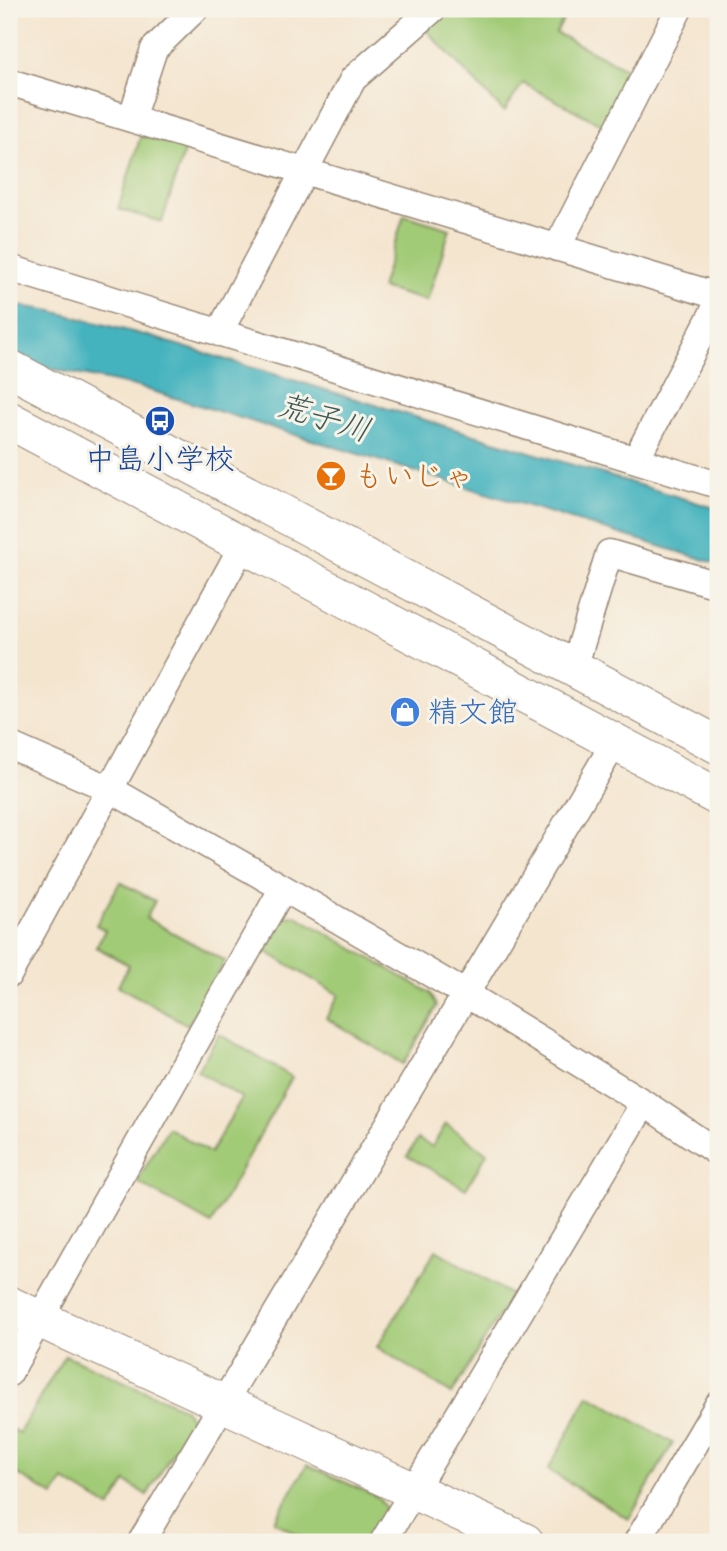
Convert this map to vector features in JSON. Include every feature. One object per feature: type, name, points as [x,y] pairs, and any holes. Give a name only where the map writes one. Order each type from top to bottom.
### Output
[{"type":"street","points":[[131,119],[154,49],[195,9]]},
{"type":"street","points":[[219,333],[354,79],[433,9]]},
{"type":"street","points":[[557,248],[679,9]]},
{"type":"street","points":[[9,82],[718,296]]},
{"type":"street","points":[[9,268],[718,485]]},
{"type":"street","points":[[636,459],[718,303]]},
{"type":"street","points":[[9,368],[718,746]]},
{"type":"street","points":[[9,420],[718,797]]},
{"type":"street","points":[[9,974],[244,543]]},
{"type":"street","points":[[574,668],[609,553],[718,585]]},
{"type":"street","points":[[141,1542],[615,742]]},
{"type":"street","points":[[9,745],[110,789],[283,888],[466,994],[645,1103],[718,1153]]},
{"type":"street","points":[[9,1373],[25,1312],[283,888]]},
{"type":"street","points":[[383,1542],[645,1103]]},
{"type":"street","points":[[25,1312],[525,1542]]},
{"type":"street","points":[[636,1542],[718,1405]]},
{"type":"green space","points":[[449,9],[569,9],[556,33],[636,74],[608,128],[523,83],[504,112],[425,29]]},
{"type":"green space","points":[[141,135],[185,148],[162,222],[118,209]]},
{"type":"green space","points":[[404,215],[450,229],[427,301],[381,288]]},
{"type":"green space","points":[[120,882],[155,901],[146,918],[225,961],[188,1025],[118,986],[129,965],[96,947],[105,930],[96,925]]},
{"type":"green space","points":[[295,915],[430,993],[437,1006],[403,1064],[326,1018],[339,995],[265,951],[284,918]]},
{"type":"green space","points":[[219,1034],[292,1077],[211,1224],[137,1182],[168,1128],[210,1153],[242,1098],[197,1071]]},
{"type":"green space","points":[[446,1124],[487,1153],[466,1189],[407,1156],[418,1139],[432,1147]]},
{"type":"green space","points":[[436,1250],[511,1295],[452,1394],[377,1347]]},
{"type":"green space","points":[[65,1355],[185,1409],[192,1420],[147,1495],[126,1482],[110,1508],[64,1480],[54,1496],[9,1469],[9,1428],[19,1433]]},
{"type":"green space","points":[[589,1395],[673,1443],[629,1519],[548,1470]]},
{"type":"green space","points":[[307,1465],[378,1497],[386,1509],[366,1542],[310,1542],[274,1521]]},
{"type":"water","name":"荒子川","points":[[9,304],[52,311],[148,336],[718,509],[718,564],[139,387],[9,360]]},
{"type":"place","name":"中島小学校","points":[[160,421]]},
{"type":"place","name":"もいじゃ","points":[[331,476]]},
{"type":"place","name":"精文館","points":[[405,712]]}]
